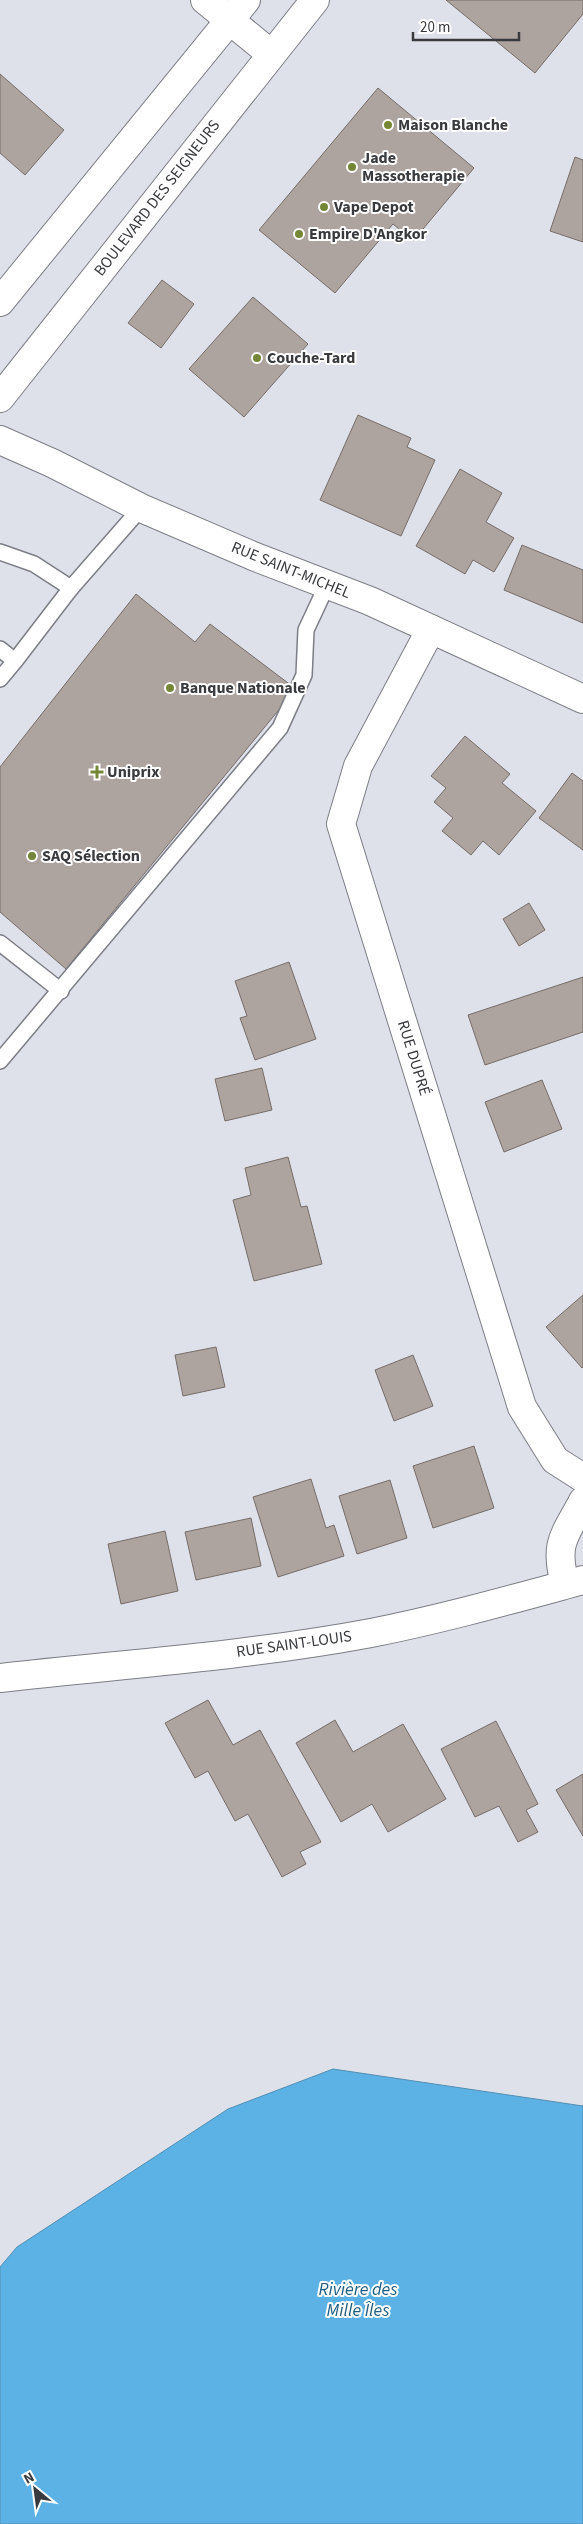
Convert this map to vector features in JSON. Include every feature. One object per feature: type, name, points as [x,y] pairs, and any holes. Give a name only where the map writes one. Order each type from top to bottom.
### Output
[{"type":"street","points":[[205,0],[237,10],[271,54]]},
{"type":"street","name":"BOULEVARD DES SEIGNEURS","points":[[0,398],[315,0]]},
{"type":"street","points":[[0,302],[237,10]]},
{"type":"street","name":"RUE SAINT-MICHEL","points":[[0,440],[52,463],[141,508],[326,586],[370,601],[583,699]]},
{"type":"street","name":"RUE DUPRÉ","points":[[430,629],[358,766],[341,824],[522,1407],[555,1460],[583,1478]]},
{"type":"street","points":[[574,1582],[559,1562],[560,1549],[583,1501]]},
{"type":"street","name":"RUE SAINT-LOUIS","points":[[0,1678],[142,1664],[338,1639],[417,1623],[574,1582]]},
{"type":"lane","points":[[0,679],[71,588],[141,508]]},
{"type":"lane","points":[[0,552],[34,564],[71,588]]},
{"type":"lane","points":[[0,1061],[61,991],[280,728],[304,675],[306,630],[326,586]]},
{"type":"lane","points":[[0,649],[15,661]]},
{"type":"lane","points":[[0,943],[61,991]]},
{"type":"water","name":"Rivière des Mille Îles","points":[[333,2069],[583,2106],[583,2524],[0,2524],[0,2267],[17,2247],[228,2109]]},
{"type":"building","points":[[446,0],[583,0],[583,14],[535,73]]},
{"type":"building","points":[[0,74],[64,130],[25,175],[0,153]]},
{"type":"building","points":[[378,88],[474,168],[413,241],[393,224],[335,293],[259,230]]},
{"type":"building","points":[[575,157],[583,160],[583,242],[550,231]]},
{"type":"building","points":[[162,280],[194,304],[161,348],[128,323]]},
{"type":"building","points":[[253,297],[308,344],[244,417],[189,369]]},
{"type":"building","points":[[358,415],[411,438],[407,447],[435,460],[401,536],[320,500]]},
{"type":"building","points":[[460,469],[502,493],[486,522],[514,538],[494,572],[473,560],[465,574],[416,546]]},
{"type":"building","points":[[522,545],[583,570],[583,623],[504,590]]},
{"type":"building","points":[[136,594],[195,642],[210,624],[296,689],[66,969],[0,912],[0,767]]},
{"type":"building","points":[[465,736],[510,774],[502,783],[536,811],[499,855],[483,841],[471,855],[442,831],[453,818],[434,802],[446,788],[431,776]]},
{"type":"building","points":[[572,773],[583,781],[583,850],[539,818]]},
{"type":"building","points":[[529,903],[545,930],[519,946],[503,919]]},
{"type":"building","points":[[289,962],[316,1039],[255,1060],[240,1018],[247,1016],[235,981]]},
{"type":"building","points":[[583,977],[583,1032],[485,1065],[468,1015]]},
{"type":"building","points":[[262,1068],[272,1110],[225,1121],[215,1079]]},
{"type":"building","points":[[542,1080],[562,1129],[504,1152],[485,1102]]},
{"type":"building","points":[[288,1157],[301,1207],[307,1206],[322,1264],[254,1281],[233,1200],[251,1195],[245,1168]]},
{"type":"building","points":[[583,1295],[583,1367],[582,1368],[546,1327]]},
{"type":"building","points":[[216,1347],[225,1387],[183,1396],[175,1355]]},
{"type":"building","points":[[413,1355],[433,1406],[394,1421],[375,1370]]},
{"type":"building","points":[[474,1446],[494,1508],[433,1528],[413,1466]]},
{"type":"building","points":[[311,1479],[326,1528],[334,1525],[344,1556],[278,1577],[253,1497]]},
{"type":"building","points":[[390,1480],[407,1538],[357,1554],[339,1496]]},
{"type":"building","points":[[251,1518],[261,1566],[196,1580],[185,1532]]},
{"type":"building","points":[[165,1531],[178,1591],[121,1604],[108,1544]]},
{"type":"building","points":[[208,1700],[233,1745],[260,1730],[321,1842],[300,1852],[306,1864],[282,1877],[248,1814],[235,1821],[208,1771],[195,1778],[165,1723]]},
{"type":"building","points":[[335,1720],[353,1752],[403,1724],[446,1799],[388,1832],[372,1804],[341,1822],[296,1743]]},
{"type":"building","points":[[496,1721],[538,1804],[526,1810],[538,1832],[518,1842],[499,1806],[475,1817],[441,1749]]},
{"type":"building","points":[[583,1774],[583,1836],[556,1790]]},
{"type":"place","name":"Maison Blanche","points":[[388,125]]},
{"type":"place","name":"Jade Massotherapie","points":[[352,167]]},
{"type":"place","name":"Vape Depot","points":[[324,207]]},
{"type":"place","name":"Empire D'Angkor","points":[[299,234]]},
{"type":"place","name":"Couche-Tard","points":[[257,358]]},
{"type":"place","name":"Banque Nationale","points":[[170,688]]},
{"type":"place","name":"Uniprix","points":[[97,772]]},
{"type":"place","name":"SAQ Sélection","points":[[32,856]]}]
